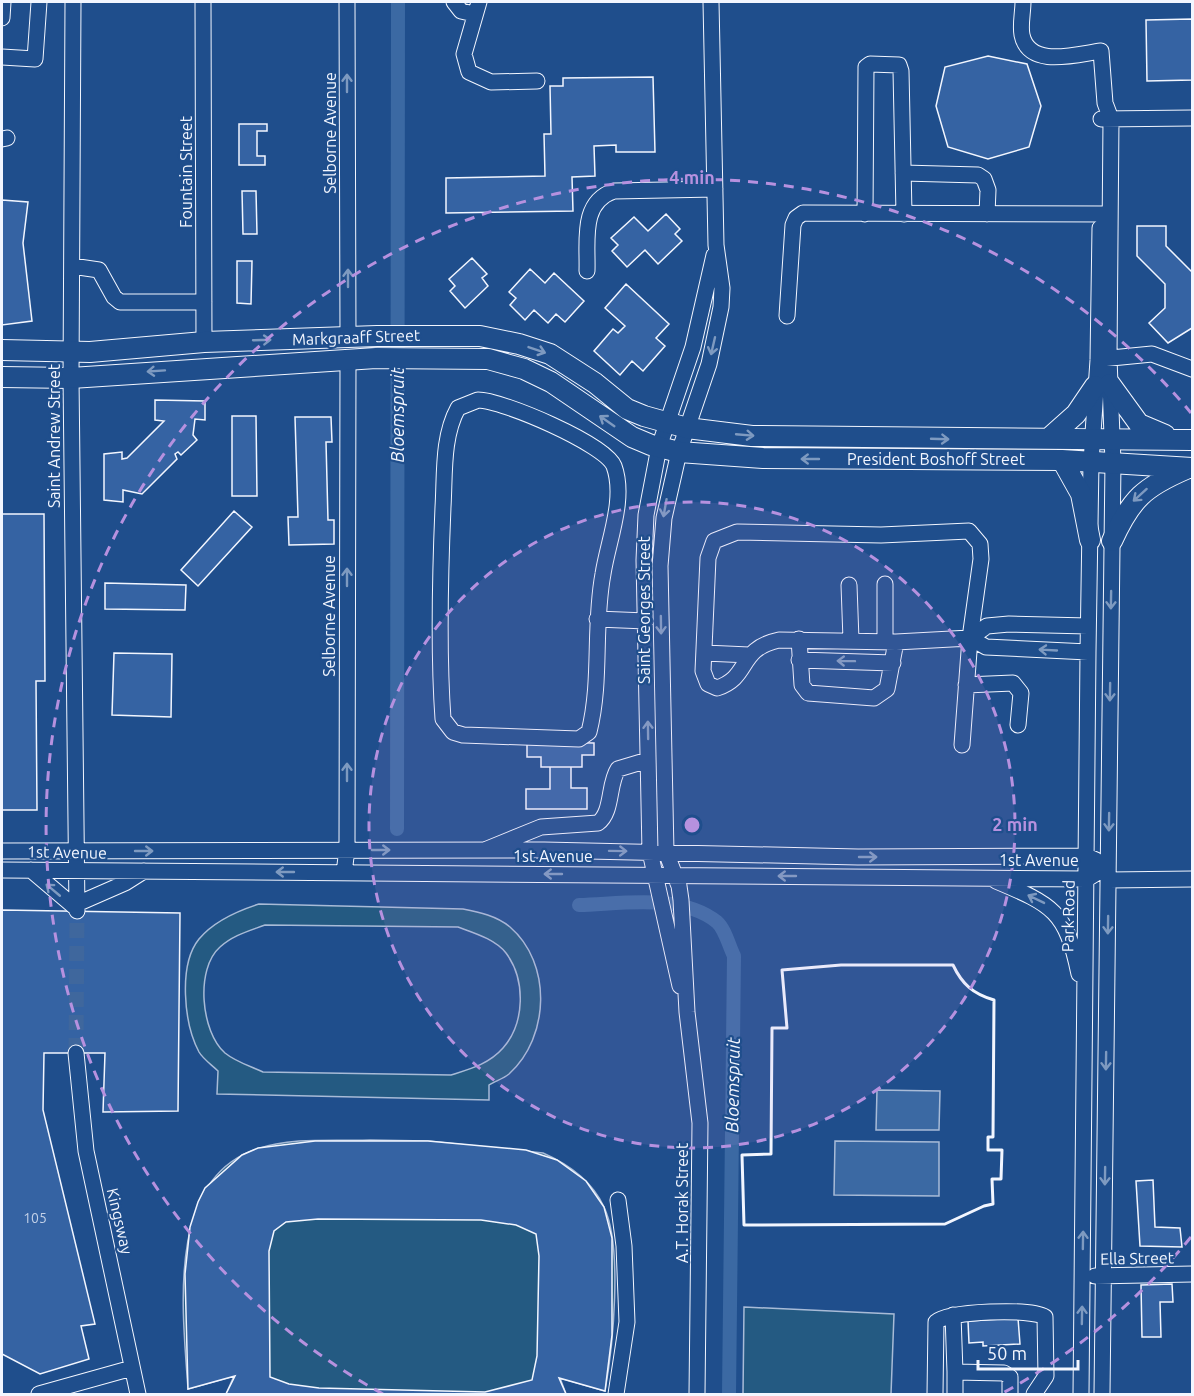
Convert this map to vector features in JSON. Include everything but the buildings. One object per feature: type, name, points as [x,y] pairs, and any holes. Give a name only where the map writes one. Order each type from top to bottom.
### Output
[{"type":"main road","name":"Markgraaff Street","points":[[2,350],[72,351],[204,342],[377,336],[480,336],[511,342],[550,354],[595,383],[627,409],[687,428]]},
{"type":"main road","points":[[204,342],[214,367]]},
{"type":"main road","name":"Markgraaff Street","points":[[2,377],[71,378],[376,358],[438,357],[488,360],[524,369],[551,382],[622,431],[659,447],[679,452]]},
{"type":"main road","points":[[1048,439],[1103,385],[1139,424],[1184,440]]},
{"type":"main road","name":"President Boshoff Street","points":[[687,428],[752,436],[1184,440]]},
{"type":"main road","name":"President Boshoff Street","points":[[679,452],[763,458],[1062,460],[1190,468]]},
{"type":"main road","points":[[1062,460],[1081,494],[1090,540]]},
{"type":"main road","points":[[1112,541],[1134,500],[1155,483],[1190,468]]},
{"type":"street","points":[[2,18],[3,2]]},
{"type":"street","points":[[2,57],[35,59],[39,2]]},
{"type":"street","name":"Saint Andrew Street","points":[[73,2],[71,378],[77,870]]},
{"type":"street","name":"Fountain Street","points":[[203,2],[204,342]]},
{"type":"street","name":"Selborne Avenue","points":[[347,2],[348,337]]},
{"type":"street","points":[[454,2],[460,11],[476,8],[465,54],[469,72],[491,82],[537,81]]},
{"type":"street","name":"Saint Georges Street","points":[[674,875],[666,852],[660,566],[664,518],[679,452],[709,364],[717,330],[722,288],[716,245],[711,2]]},
{"type":"street","points":[[1023,2],[1021,33],[1029,50],[1037,55],[1050,57],[1101,51],[1106,119],[1102,439],[1113,462],[1102,1395]]},
{"type":"street","points":[[866,214],[865,76],[870,64],[892,63],[899,65],[901,71],[904,214]]},
{"type":"street","points":[[1106,119],[1192,118]]},
{"type":"street","points":[[903,173],[978,176],[984,179],[988,190],[987,214]]},
{"type":"street","points":[[587,271],[590,211],[604,194],[614,191],[715,189]]},
{"type":"street","points":[[787,316],[793,225],[796,218],[803,213],[1105,214]]},
{"type":"street","name":"Saint Georges Street","points":[[653,875],[650,852],[648,760],[646,515],[665,422],[693,347],[716,245]]},
{"type":"street","points":[[72,266],[99,270],[114,297],[120,302],[204,302]]},
{"type":"street","points":[[1104,359],[1152,354],[1192,369]]},
{"type":"street","name":"Selborne Avenue","points":[[344,873],[347,849],[348,360]]},
{"type":"street","points":[[478,400],[499,403],[586,441],[610,458],[615,469],[617,491],[597,619],[597,686],[592,721],[589,732],[584,737],[571,741],[463,735],[447,727],[443,719],[442,700],[440,570],[445,462],[450,421],[458,408],[478,400]]},
{"type":"street","name":"Park Road","points":[[1081,1395],[1091,462],[1102,439]]},
{"type":"street","points":[[962,745],[970,638],[981,559],[980,544],[969,531],[882,535],[737,532],[714,541],[708,558],[703,671],[708,684],[717,688],[732,683],[749,655],[761,644],[799,639],[891,641],[970,638],[986,647],[1088,652]]},
{"type":"street","points":[[799,639],[802,685],[808,693],[874,698],[887,689],[893,663],[885,584]]},
{"type":"street","points":[[849,585],[851,640]]},
{"type":"street","points":[[597,619],[646,621]]},
{"type":"street","points":[[970,638],[987,626],[1088,626]]},
{"type":"street","points":[[705,654],[749,655]]},
{"type":"street","points":[[800,660],[893,663]]},
{"type":"street","points":[[966,685],[1013,683],[1021,693],[1018,725]]},
{"type":"street","points":[[485,850],[541,827],[598,823],[606,813],[614,775],[618,769],[648,760]]},
{"type":"street","name":"1st Avenue","points":[[2,851],[347,849],[666,852],[858,857],[1087,856],[1109,873]]},
{"type":"street","name":"1st Avenue","points":[[2,870],[1087,879],[1109,873]]},
{"type":"street","points":[[31,870],[77,908]]},
{"type":"street","points":[[77,870],[77,908]]},
{"type":"street","points":[[77,908],[144,871]]},
{"type":"street","points":[[1109,873],[1192,879]]},
{"type":"street","name":"A.T. Horak Street","points":[[653,875],[687,1012]]},
{"type":"street","name":"A.T. Horak Street","points":[[674,875],[681,900],[687,1012],[701,1133],[697,1395]]},
{"type":"street","points":[[989,878],[1039,900],[1056,913],[1066,927],[1074,949],[1085,1004]]},
{"type":"street","name":"Kingsway","points":[[76,1053],[86,1151],[138,1395]]},
{"type":"street","points":[[616,1395],[627,1322],[624,1246],[618,1200]]},
{"type":"street","name":"Ella Street","points":[[1083,1276],[1192,1275]]},
{"type":"street","points":[[935,1395],[936,1322],[940,1318],[1001,1312],[1039,1313],[1044,1317],[1046,1376],[1034,1395]]},
{"type":"street","points":[[953,1316],[955,1395]]},
{"type":"street","points":[[39,1395],[132,1368]]},
{"type":"street","points":[[955,1372],[1004,1373],[1010,1377],[1010,1395]]},
{"type":"shaded area","points":[[259,904],[463,909],[494,917],[510,927],[524,942],[539,980],[541,1000],[538,1021],[523,1059],[509,1074],[489,1085],[489,1100],[217,1094],[218,1071],[199,1052],[190,1026],[186,995],[188,964],[192,950],[199,939],[212,927],[234,913]],"holes":[[[265,925],[458,927],[484,937],[501,948],[513,964],[520,988],[519,1014],[510,1038],[498,1054],[479,1065],[451,1075],[263,1072],[225,1053],[211,1031],[204,1000],[207,970],[212,957],[220,947],[241,934]]]},
{"type":"shaded area","points":[[877,1090],[940,1091],[939,1130],[876,1130]]},
{"type":"shaded area","points":[[298,1141],[428,1141],[543,1153],[561,1162],[586,1181],[604,1207],[613,1246],[615,1297],[605,1391],[560,1378],[566,1394],[226,1394],[234,1376],[188,1389],[183,1288],[186,1252],[193,1218],[207,1189],[227,1165],[257,1149],[270,1145]]},
{"type":"shaded area","points":[[835,1141],[939,1142],[939,1196],[834,1195]]},
{"type":"shaded area","points":[[744,1307],[894,1314],[891,1394],[743,1394]]},
{"type":"waterway","name":"Bloemspruit","points":[[397,829],[398,2]]},
{"type":"waterway","name":"Bloemspruit","points":[[579,905],[651,902],[686,907],[702,913],[720,925],[734,956],[729,1394]]},
{"type":"tunnel","points":[[76,1053],[77,911]]},
{"type":"wall","points":[[841,965],[953,965],[960,978],[969,987],[980,995],[994,1000],[993,1137],[988,1137],[988,1150],[1002,1150],[1001,1179],[992,1179],[993,1204],[945,1224],[744,1225],[742,1155],[771,1154],[772,1028],[787,1028],[782,970],[841,965]]}]
